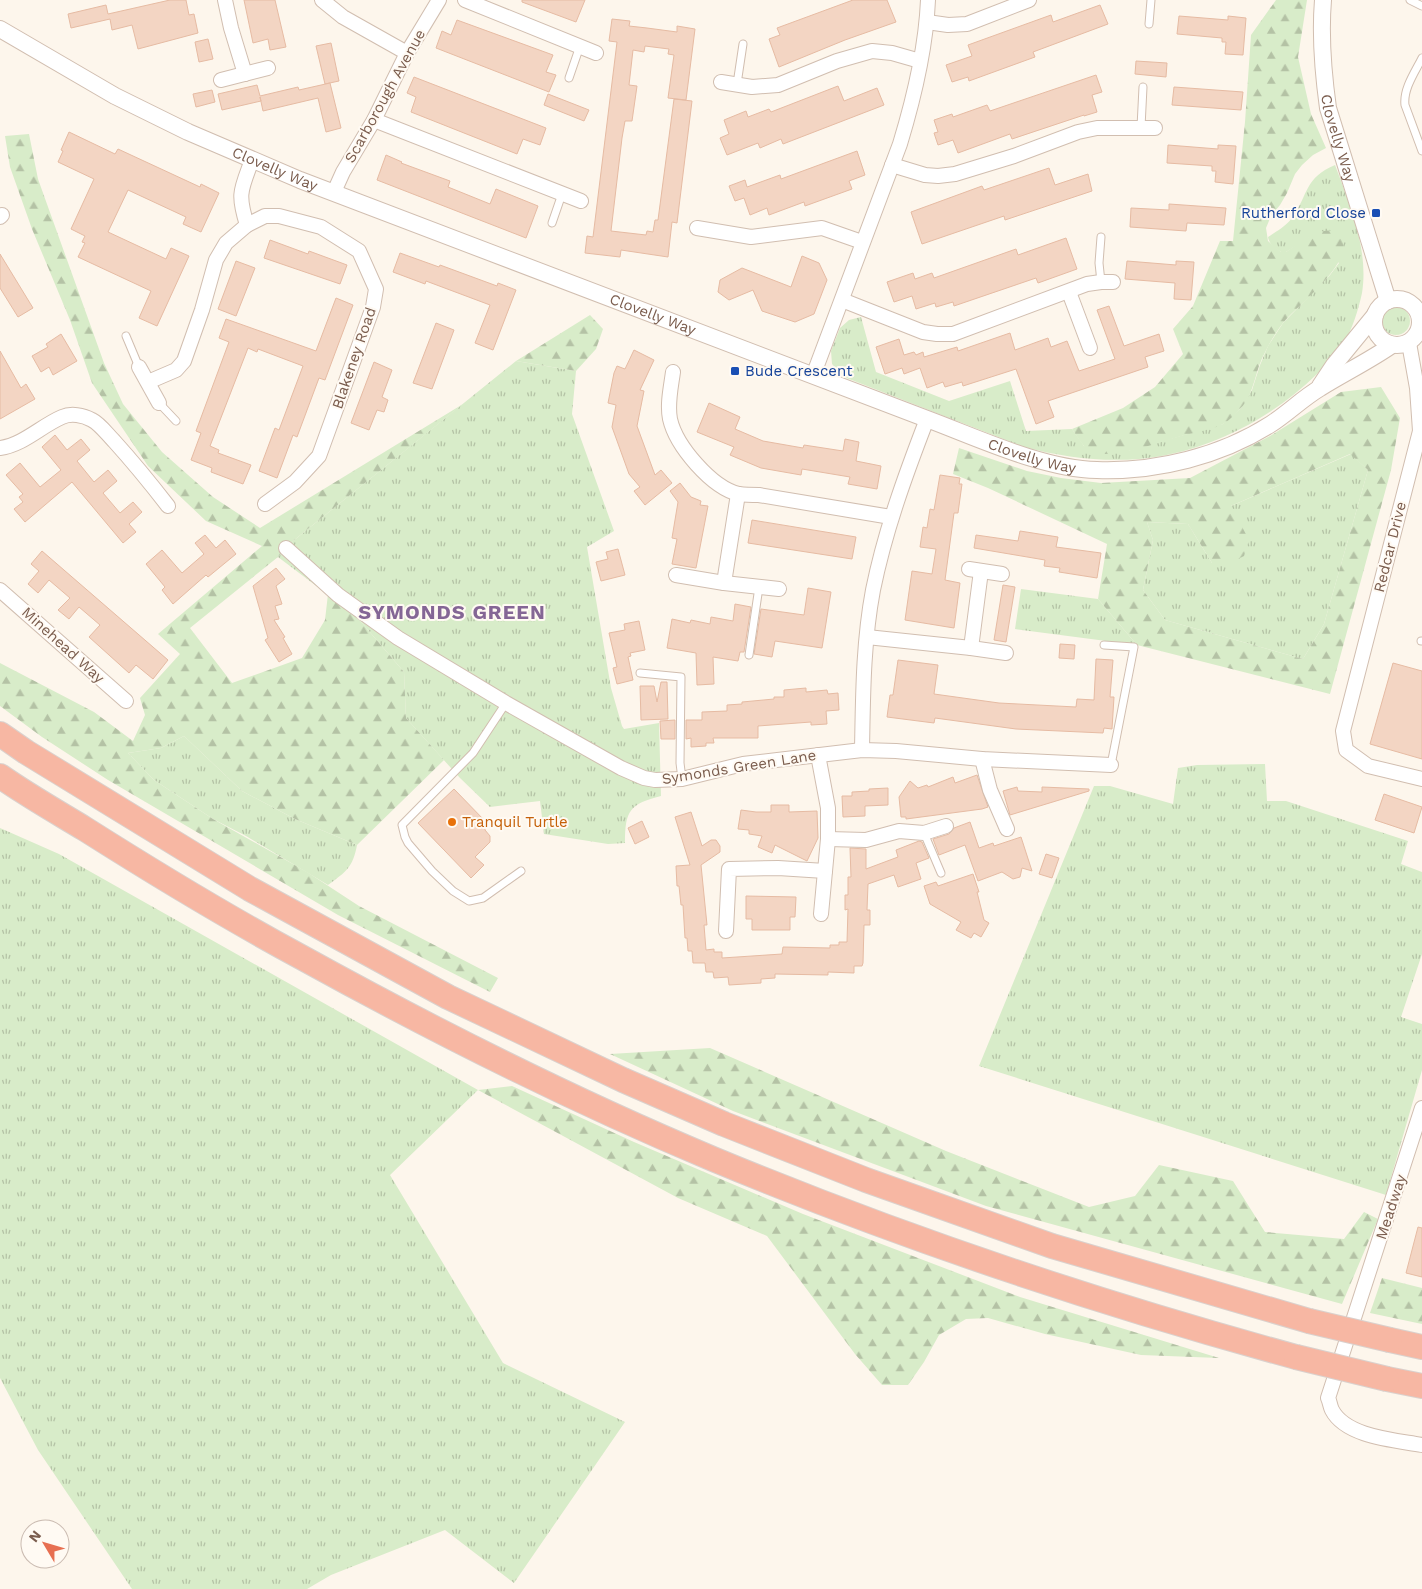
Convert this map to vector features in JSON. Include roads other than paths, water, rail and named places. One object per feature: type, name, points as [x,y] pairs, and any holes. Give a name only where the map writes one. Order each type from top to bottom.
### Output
[{"type":"highway","points":[[0,734],[26,752],[250,889],[448,997],[623,1080],[724,1124],[866,1180],[1052,1246],[1309,1321],[1422,1347]]},
{"type":"highway","points":[[0,776],[138,863],[230,918],[361,990],[514,1069],[712,1159],[911,1237],[1034,1279],[1219,1336],[1296,1357],[1422,1386]]},
{"type":"street","points":[[225,0],[231,28],[245,74]]},
{"type":"street","points":[[322,0],[343,16],[407,53]]},
{"type":"street","name":"Scarborough Avenue","points":[[334,192],[343,172],[374,120],[407,53],[439,0]]},
{"type":"street","points":[[465,0],[596,53]]},
{"type":"street","points":[[813,376],[900,144],[920,61],[927,22],[928,0]]},
{"type":"street","points":[[927,22],[948,25],[967,24],[1028,0]]},
{"type":"street","name":"Clovelly Way","points":[[1319,388],[1334,365],[1382,304],[1388,300],[1328,108],[1324,81],[1322,42],[1324,0]]},
{"type":"street","name":"Clovelly Way","points":[[0,29],[115,96],[188,132],[252,160],[927,420],[1027,456],[1062,465],[1097,470],[1150,468],[1191,458],[1233,444],[1271,424],[1319,388],[1372,359],[1392,345],[1401,346],[1409,343]]},
{"type":"street","points":[[721,82],[752,87],[778,85],[837,61],[872,51],[892,53],[920,61]]},
{"type":"street","points":[[221,80],[268,68]]},
{"type":"street","points":[[374,120],[581,201]]},
{"type":"street","points":[[892,165],[925,175],[955,174],[1014,156],[1078,132],[1097,128],[1148,128]]},
{"type":"street","points":[[247,225],[240,194],[252,160]]},
{"type":"street","name":"Blakeney Road","points":[[148,382],[176,370],[184,362],[202,310],[216,260],[226,243],[247,225],[265,216],[279,216],[321,227],[359,250],[376,289],[373,307],[319,456],[295,482],[265,504]]},
{"type":"street","points":[[697,228],[751,238],[822,228],[862,242]]},
{"type":"street","points":[[842,300],[923,332],[953,334],[1087,284],[1107,282]]},
{"type":"street","points":[[1069,292],[1090,348]]},
{"type":"street","points":[[1388,300],[1405,300],[1412,304],[1421,315],[1418,333],[1409,343]]},
{"type":"street","points":[[1375,315],[1374,324],[1378,336],[1384,342],[1392,345]]},
{"type":"street","name":"Redcar Drive","points":[[1409,343],[1417,388],[1420,431],[1343,731],[1346,750],[1368,766],[1422,779]]},
{"type":"street","points":[[139,367],[158,403]]},
{"type":"street","points":[[673,372],[670,394],[670,418],[677,436],[704,473],[720,484],[738,494],[759,495],[891,517]]},
{"type":"street","points":[[0,448],[11,446],[65,416],[79,415],[86,417],[94,421],[106,433],[168,506]]},
{"type":"street","points":[[862,750],[867,637],[873,592],[891,517],[927,420]]},
{"type":"street","points":[[724,583],[738,494]]},
{"type":"street","name":"Symonds Green Lane","points":[[286,548],[338,595],[398,638],[506,703],[621,768],[644,778],[655,780],[682,779],[743,764],[862,750],[896,751],[982,759],[1111,765]]},
{"type":"street","points":[[971,648],[975,570],[1002,574]]},
{"type":"street","points":[[676,575],[779,589]]},
{"type":"street","name":"Minehead Way","points":[[0,590],[126,701]]},
{"type":"street","points":[[867,637],[971,648],[1006,654]]},
{"type":"street","points":[[818,755],[828,808],[828,839],[821,914]]},
{"type":"street","points":[[982,759],[990,790],[1006,829]]},
{"type":"street","points":[[828,839],[866,840],[899,831],[924,833],[946,826]]},
{"type":"street","points":[[726,932],[729,869],[778,868],[825,871]]},
{"type":"street","name":"Meadway","points":[[1422,1108],[1328,1398],[1332,1410],[1340,1420],[1355,1429],[1373,1436],[1422,1445]]},
{"type":"lane","points":[[1149,24],[1151,0]]},
{"type":"lane","points":[[1410,0],[1422,6]]},
{"type":"lane","points":[[737,84],[743,44]]},
{"type":"lane","points":[[569,78],[580,46]]},
{"type":"lane","points":[[1422,58],[1404,99],[1422,151]]},
{"type":"lane","points":[[1144,86],[1148,128]]},
{"type":"lane","points":[[552,223],[562,194]]},
{"type":"lane","points":[[1101,237],[1100,263],[1107,282]]},
{"type":"lane","points":[[126,336],[139,367]]},
{"type":"lane","points":[[158,403],[176,421]]},
{"type":"lane","points":[[749,655],[759,586]]},
{"type":"lane","points":[[1104,645],[1134,647],[1111,765]]},
{"type":"lane","points":[[640,673],[681,677],[680,763],[682,779]]},
{"type":"lane","points":[[506,703],[473,753],[402,825],[408,843],[432,871],[453,891],[469,900],[483,898],[520,871]]},
{"type":"lane","points":[[924,833],[941,873]]},
{"type":"place","name":"Rutherford Close","points":[[1376,213]]},
{"type":"place","name":"Bude Crescent","points":[[735,371]]},
{"type":"place","name":"Tranquil Turtle","points":[[452,822]]},
{"type":"district","name":"SYMONDS GREEN","points":[[452,612]]}]
